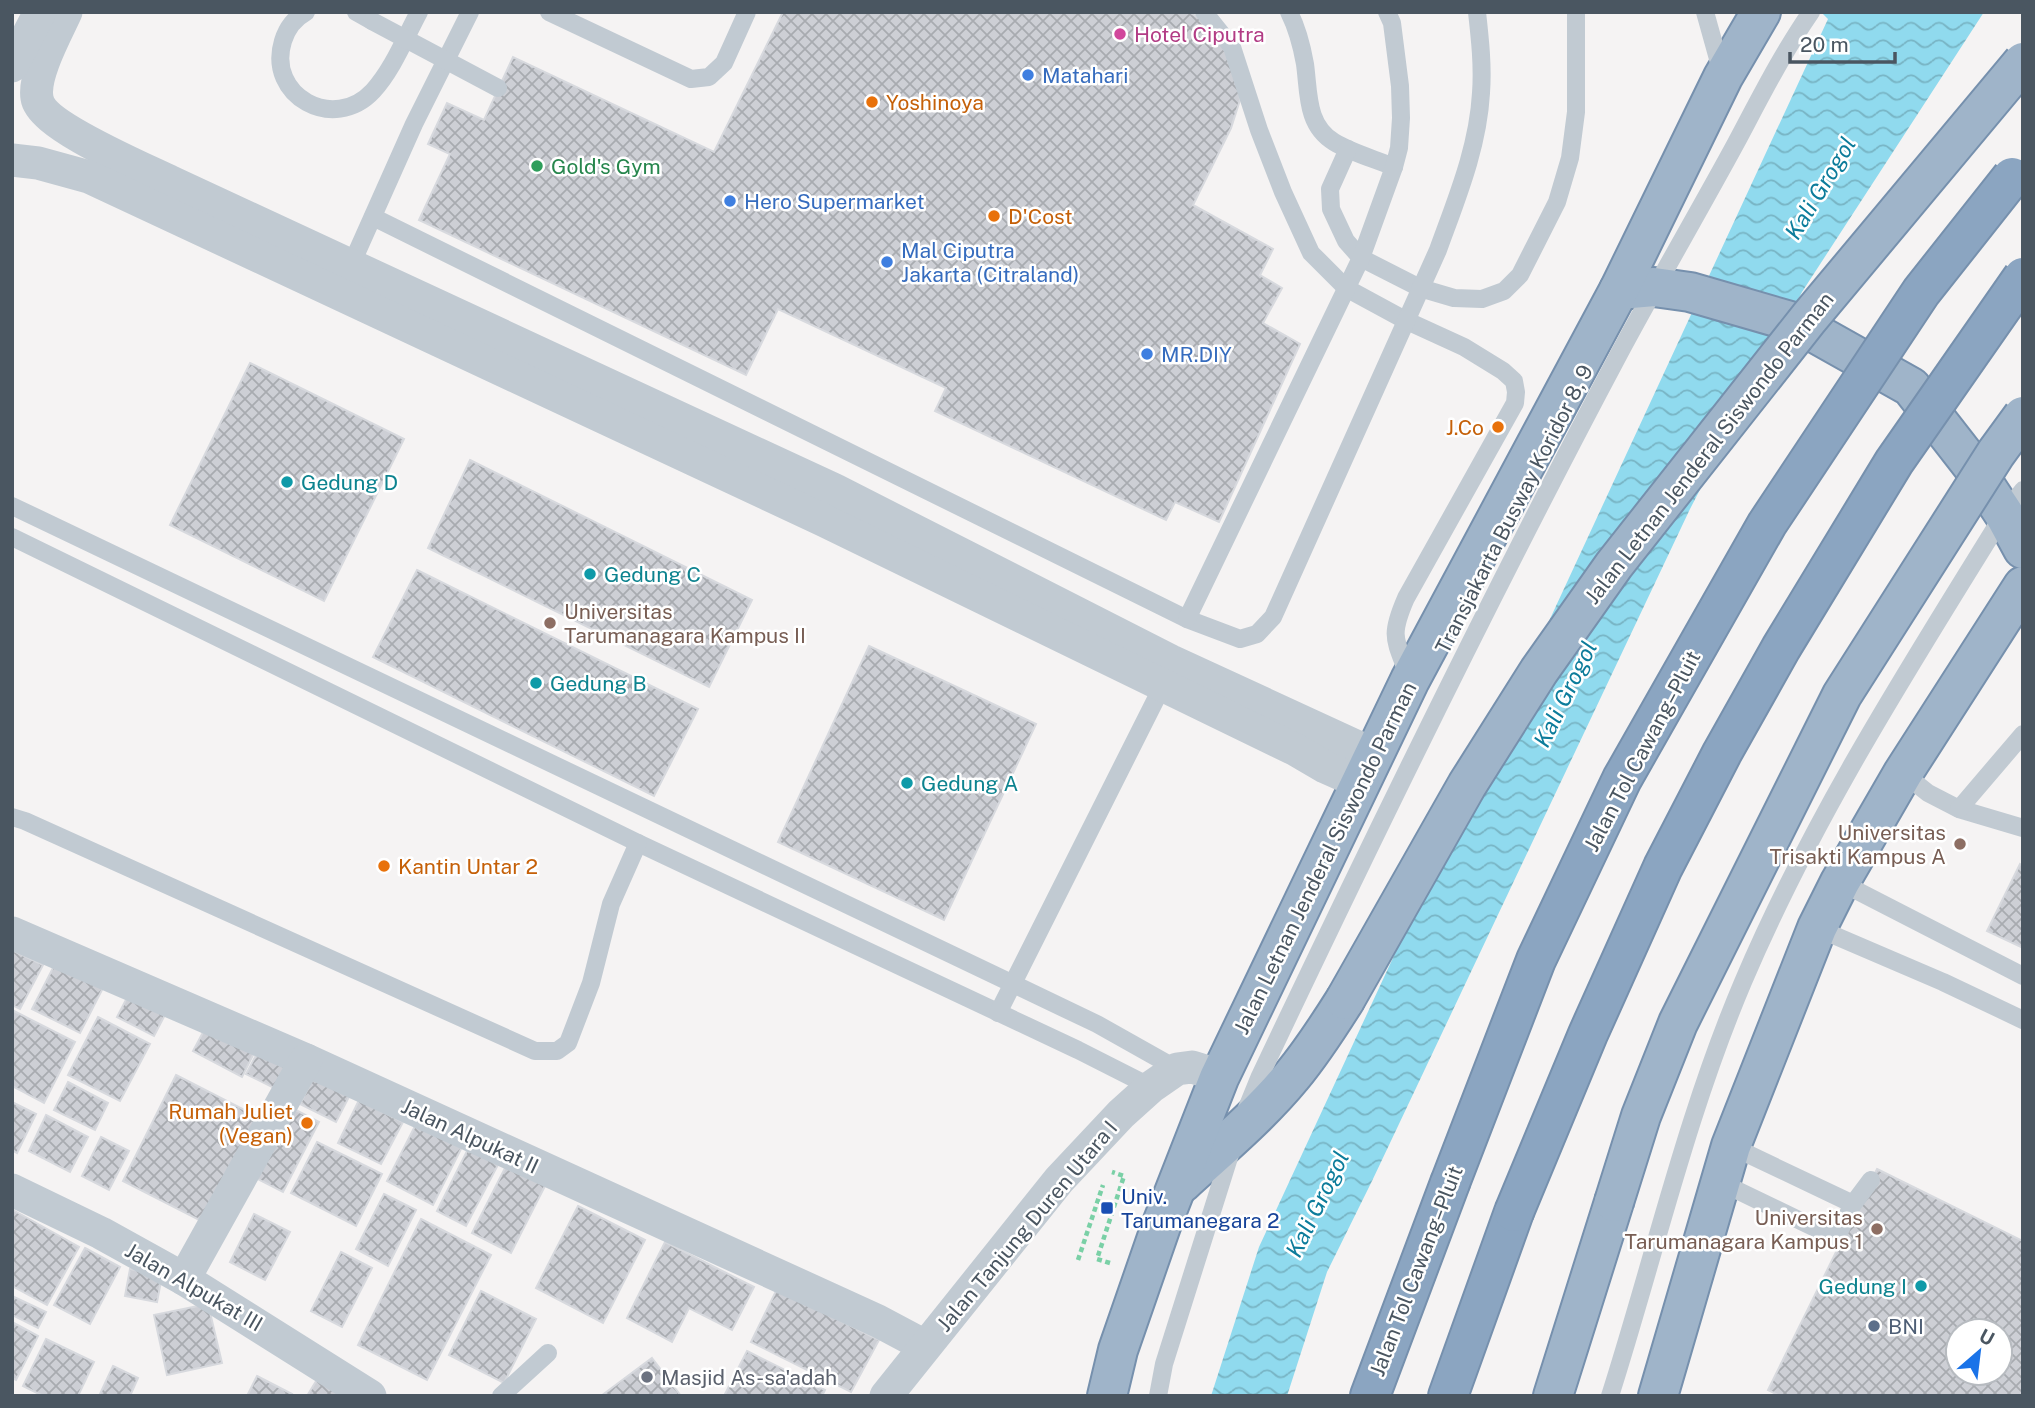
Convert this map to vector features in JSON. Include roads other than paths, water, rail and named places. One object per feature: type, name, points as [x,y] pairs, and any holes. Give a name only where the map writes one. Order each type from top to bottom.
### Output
[{"type":"highway","name":"Jalan Letnan Jenderal Siswondo Parman","points":[[1107,1396],[1118,1350],[1175,1189],[1219,1079],[1410,680],[1655,290],[1723,77],[1761,12]]},
{"type":"highway","name":"Jalan Letnan Jenderal Siswondo Parman","points":[[1175,1189],[1237,1133],[1290,1078],[1322,1037],[1467,785],[1539,671],[1614,565],[1809,318],[2023,62]]},
{"type":"highway","name":"Jalan Tol Cawang–Pluit","points":[[1370,1396],[1536,960],[1622,779],[1767,524],[1921,292],[2023,165]]},
{"type":"highway","points":[[1448,1396],[1514,1212],[1588,1034],[1663,867],[1722,753],[1781,648],[1894,462],[2023,277]]},
{"type":"highway","points":[[1655,290],[1797,323],[1911,387],[1971,464],[2013,502],[2023,549]]},
{"type":"highway","points":[[1553,1396],[1641,1116],[1678,1023],[1842,695],[1996,453],[2023,416]]},
{"type":"highway","points":[[1667,1393],[1731,1146],[1817,928],[1840,882],[1903,773],[2023,586]]},
{"type":"street","points":[[12,66],[40,12]]},
{"type":"street","points":[[66,12],[36,86],[37,101],[44,112],[64,128],[345,278],[829,505],[1167,673],[1325,767],[1368,769]]},
{"type":"street","points":[[12,160],[38,163],[89,177],[345,278]]},
{"type":"street","name":"Jalan Alpukat II","points":[[12,933],[306,1060],[865,1315],[925,1346]]},
{"type":"street","points":[[184,1279],[306,1060]]},
{"type":"street","points":[[1164,1078],[1192,1067],[1219,1079]]},
{"type":"street","name":"Jalan Tanjung Duren Utara I","points":[[886,1396],[1059,1180],[1121,1114],[1164,1078]]},
{"type":"street","name":"Jalan Alpukat III","points":[[12,1190],[102,1233],[184,1279],[370,1396]]},
{"type":"lane","points":[[306,12],[285,32],[280,50],[281,64],[284,79],[293,92],[307,103],[325,110],[344,109],[358,104],[372,92],[384,76],[419,12]]},
{"type":"lane","points":[[345,278],[414,124],[470,12]]},
{"type":"lane","points":[[549,12],[691,79],[709,77],[724,63],[747,12]]},
{"type":"lane","points":[[1204,12],[1232,47],[1283,192],[1311,253],[1346,288],[1405,320],[1464,347],[1503,371],[1514,382],[1515,403],[1397,619],[1394,636],[1410,680]]},
{"type":"lane","points":[[1289,12],[1304,61],[1309,106],[1319,128],[1332,141],[1394,167]]},
{"type":"lane","points":[[1187,619],[1361,258],[1394,167],[1399,148],[1400,86],[1392,23],[1387,12]]},
{"type":"lane","points":[[373,217],[1187,619],[1240,639],[1257,634],[1273,617],[1438,250],[1473,145],[1481,95],[1481,44],[1477,12]]},
{"type":"lane","points":[[1348,149],[1330,189],[1331,209],[1346,241],[1361,258],[1420,288],[1454,298],[1482,299],[1504,291],[1520,275],[1557,202],[1570,158],[1576,112],[1576,12]]},
{"type":"lane","points":[[1705,12],[1723,77]]},
{"type":"lane","name":"Transjakarta Busway Koridor 8, 9","points":[[1158,1396],[1164,1364],[1237,1133],[1260,1076],[1365,854],[1544,496],[1792,39],[1811,12]]},
{"type":"lane","points":[[364,16],[498,88]]},
{"type":"lane","points":[[1610,1396],[1689,1127],[1743,982],[1787,885],[1852,764],[2013,502]]},
{"type":"lane","points":[[12,506],[1097,1024],[1164,1078]]},
{"type":"lane","points":[[12,537],[638,842],[998,1013],[1078,1050],[1164,1078]]},
{"type":"lane","points":[[68,565],[80,540]]},
{"type":"lane","points":[[998,1013],[1167,673]]},
{"type":"lane","points":[[1959,809],[2023,734]]},
{"type":"lane","points":[[1903,773],[1928,793],[1959,809],[2023,828]]},
{"type":"lane","points":[[12,817],[535,1051],[557,1051],[568,1043],[591,983],[611,904],[638,842]]},
{"type":"lane","points":[[1840,882],[2023,976]]},
{"type":"lane","points":[[1817,928],[2023,1020]]},
{"type":"lane","points":[[1731,1146],[1853,1204]]},
{"type":"lane","points":[[1722,1183],[1836,1238],[1853,1204],[1871,1180]]},
{"type":"lane","points":[[501,1396],[548,1353]]},
{"type":"water","name":"Kali Grogol","points":[[1821,12],[1984,12],[1802,292],[1690,509],[1327,1272],[1287,1396],[1211,1396],[1259,1247],[1828,19]]},
{"type":"place","name":"Hotel Ciputra","points":[[1120,34]]},
{"type":"place","name":"Matahari","points":[[1028,75]]},
{"type":"place","name":"Yoshinoya","points":[[872,102]]},
{"type":"place","name":"Gold's Gym","points":[[537,166]]},
{"type":"place","name":"Hero Supermarket","points":[[730,201]]},
{"type":"place","name":"D'Cost","points":[[994,216]]},
{"type":"place","name":"Mal Ciputra Jakarta (Citraland)","points":[[887,262]]},
{"type":"place","name":"MR.DIY","points":[[1147,354]]},
{"type":"place","name":"J.Co","points":[[1498,427]]},
{"type":"place","name":"Gedung D","points":[[287,482]]},
{"type":"place","name":"Gedung C","points":[[590,574]]},
{"type":"place","name":"Universitas Tarumanagara Kampus II","points":[[550,623]]},
{"type":"place","name":"Gedung B","points":[[536,683]]},
{"type":"place","name":"Gedung A","points":[[907,783]]},
{"type":"place","name":"Universitas Trisakti Kampus A","points":[[1960,844]]},
{"type":"place","name":"Kantin Untar 2","points":[[384,866]]},
{"type":"place","name":"Rumah Juliet (Vegan)","points":[[307,1123]]},
{"type":"place","name":"Univ. Tarumanegara 2","points":[[1107,1208]]},
{"type":"place","name":"Universitas Tarumanagara Kampus 1","points":[[1877,1229]]},
{"type":"place","name":"Gedung I","points":[[1921,1286]]},
{"type":"place","name":"BNI","points":[[1874,1326]]},
{"type":"place","name":"Masjid As-sa'adah","points":[[647,1377]]}]
